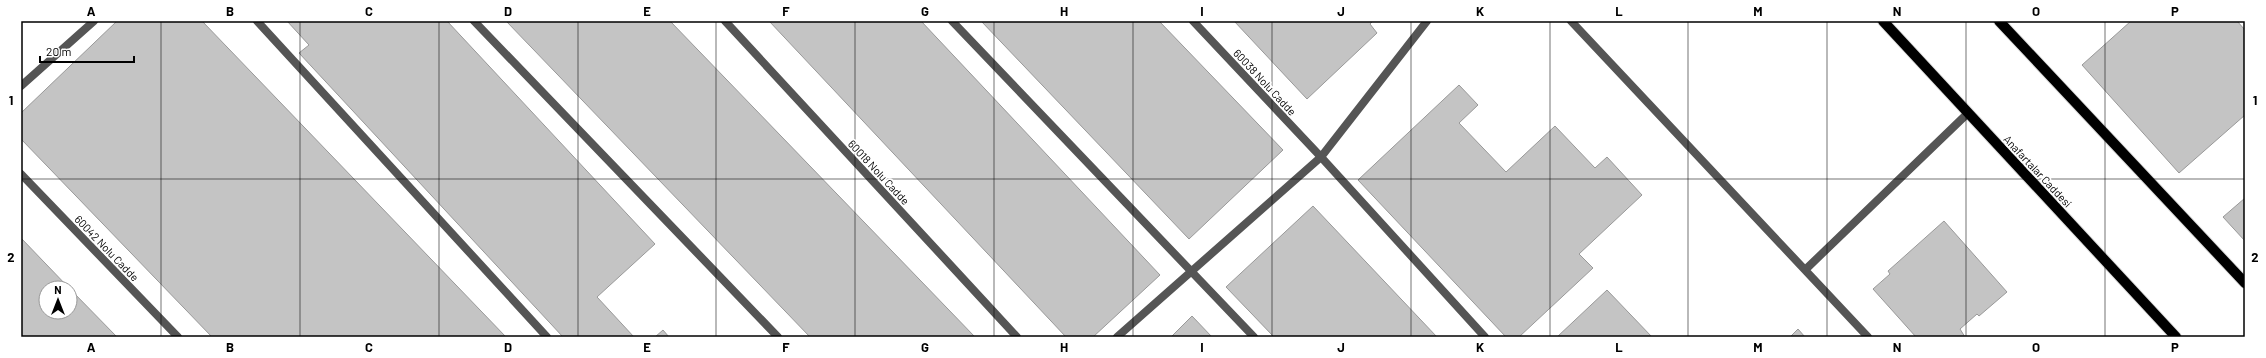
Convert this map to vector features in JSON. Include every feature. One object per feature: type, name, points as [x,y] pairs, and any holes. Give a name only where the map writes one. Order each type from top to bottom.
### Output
[{"type":"main road","name":"Anafartalar Caddesi","points":[[1883,21],[2176,337]]},
{"type":"main road","points":[[1999,21],[2245,283]]},
{"type":"lane","points":[[21,86],[94,21]]},
{"type":"lane","points":[[257,21],[547,337]]},
{"type":"lane","points":[[474,21],[778,337]]},
{"type":"lane","name":"60018 Nolu Cadde","points":[[724,21],[1017,337]]},
{"type":"lane","points":[[952,21],[1254,337]]},
{"type":"lane","name":"60038 Nolu Cadde","points":[[1193,21],[1321,157],[1485,337]]},
{"type":"lane","points":[[1117,337],[1321,157],[1427,21]]},
{"type":"lane","points":[[1571,21],[1868,337]]},
{"type":"lane","points":[[1805,270],[1968,113]]},
{"type":"lane","name":"60042 Nolu Cadde","points":[[21,174],[178,337]]},
{"type":"building","points":[[117,21],[202,21],[506,337],[212,337],[21,139],[21,113]]},
{"type":"building","points":[[287,21],[447,21],[655,244],[597,297],[634,337],[563,337],[299,53],[309,45]]},
{"type":"building","points":[[506,21],[670,21],[975,337],[810,337]]},
{"type":"building","points":[[769,21],[921,21],[1160,275],[1093,337],[1066,337]]},
{"type":"building","points":[[981,21],[1159,21],[1283,150],[1189,239]]},
{"type":"building","points":[[1234,21],[1373,21],[1370,24],[1377,33],[1307,99]]},
{"type":"building","points":[[2131,21],[2237,21],[2245,30],[2245,115],[2179,173],[2082,65]]},
{"type":"building","points":[[1459,85],[1478,105],[1459,123],[1506,172],[1555,126],[1595,168],[1607,157],[1642,195],[1579,254],[1593,268],[1519,337],[1506,337],[1358,180]]},
{"type":"building","points":[[2245,198],[2245,241],[2223,217]]},
{"type":"building","points":[[1313,206],[1437,337],[1274,337],[1226,287]]},
{"type":"building","points":[[1944,221],[2007,292],[1979,316],[1977,314],[1960,329],[1965,337],[1916,337],[1873,289],[1890,274],[1888,271]]},
{"type":"building","points":[[21,238],[61,280],[38,280],[38,320],[78,320],[78,297],[117,337],[21,337]]},
{"type":"building","points":[[1607,290],[1652,337],[1557,337]]},
{"type":"building","points":[[1192,316],[1212,337],[1171,337]]},
{"type":"building","points":[[1798,329],[1805,337],[1790,337]]},
{"type":"building","points":[[663,330],[669,337],[655,337]]}]
